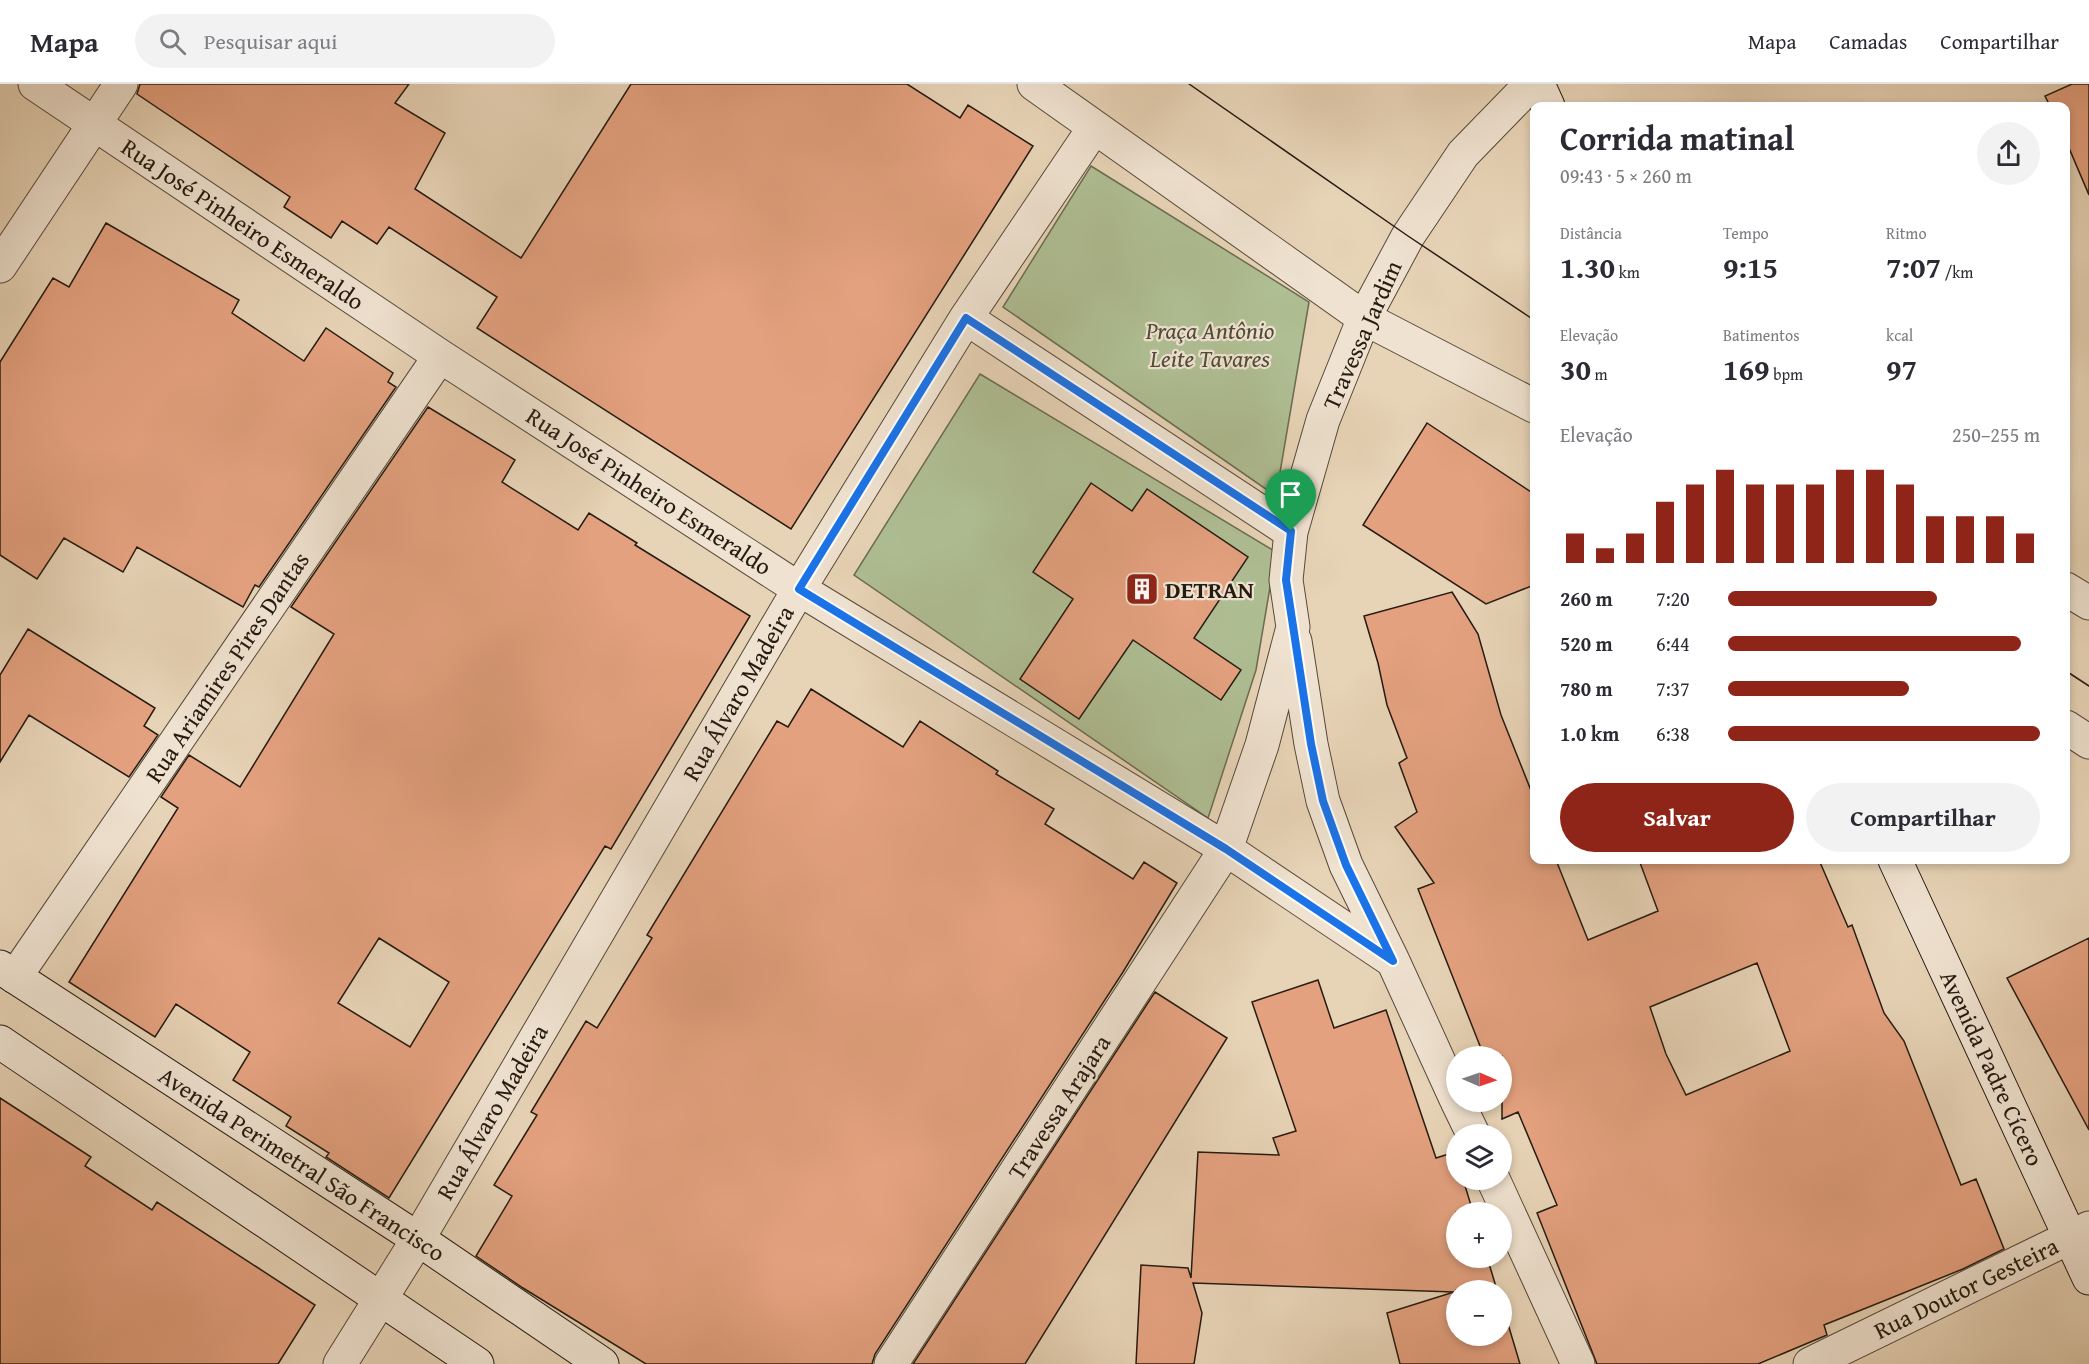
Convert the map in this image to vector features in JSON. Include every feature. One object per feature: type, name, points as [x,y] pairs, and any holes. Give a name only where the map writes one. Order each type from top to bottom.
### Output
[{"type":"street","name":"Rua José Pinheiro Esmeraldo","points":[[35,84],[440,356],[799,589],[1226,849],[1393,961]]},
{"type":"street","points":[[0,266],[121,84]]},
{"type":"street","points":[[1034,84],[1364,318],[1530,403]]},
{"type":"street","name":"Travessa Jardim","points":[[1446,1076],[1346,865],[1323,801],[1311,744],[1286,580],[1291,531],[1323,420],[1364,318],[1408,236],[1463,154],[1531,84]]},
{"type":"street","points":[[1538,84],[1546,102]]},
{"type":"street","name":"Rua Álvaro Madeira","points":[[340,1364],[418,1239],[799,589],[966,318],[1094,128]]},
{"type":"street","points":[[966,318],[1291,531]]},
{"type":"street","name":"Rua Ariamires Pires Dantas","points":[[7,972],[440,356]]},
{"type":"street","points":[[2070,591],[2089,603]]},
{"type":"street","name":"Travessa Jardim","points":[[1226,849],[1262,745],[1293,627]]},
{"type":"street","points":[[2070,730],[2089,742]]},
{"type":"street","name":"Travessa Arajara","points":[[891,1364],[1226,849]]},
{"type":"street","name":"Avenida Padre Cícero","points":[[1897,864],[2080,1232],[2089,1278]]},
{"type":"street","name":"Avenida Perimetral São Francisco","points":[[7,972],[418,1239],[602,1364]]},
{"type":"street","points":[[0,1042],[477,1364]]},
{"type":"street","points":[[1498,1190],[1578,1364]]},
{"type":"street","name":"Rua Doutor Gesteira","points":[[1810,1364],[2080,1232]]},
{"type":"green space","name":"Praça Antônio Leite Tavares","points":[[1091,166],[1309,302],[1276,496],[1003,307]]},
{"type":"green space","points":[[980,374],[1276,552],[1256,670],[1208,818],[854,575]]},
{"type":"building","points":[[140,84],[409,84],[395,103],[445,133],[415,189],[521,258],[631,84],[907,84],[960,118],[968,105],[1033,146],[791,529],[477,328],[497,297],[389,227],[377,244],[342,221],[331,238],[284,207],[290,197],[137,94]]},
{"type":"building","points":[[2072,84],[2089,84],[2089,195],[2070,150],[2070,102],[2048,102],[2045,96]]},
{"type":"building","points":[[106,223],[239,300],[232,313],[304,361],[326,328],[393,373],[388,382],[396,387],[259,587],[255,585],[243,607],[137,547],[123,572],[64,538],[37,579],[0,555],[0,362],[53,278],[69,287]]},
{"type":"building","points":[[428,407],[515,460],[502,482],[578,530],[589,513],[637,543],[635,545],[750,616],[611,849],[605,846],[389,1198],[326,1157],[329,1153],[286,1126],[291,1117],[233,1080],[250,1052],[176,1004],[155,1037],[69,982],[178,808],[161,797],[189,755],[240,787],[334,634],[291,607]],"holes":[[[379,938],[449,982],[410,1047],[338,1003]]]},
{"type":"building","points":[[1427,423],[1530,491],[1530,587],[1486,604],[1363,525]]},
{"type":"building","name":"DETRAN","points":[[1091,483],[1132,511],[1147,489],[1248,557],[1194,638],[1241,670],[1221,700],[1133,640],[1079,719],[1020,679],[1073,599],[1033,572]]},
{"type":"building","points":[[1452,592],[1478,634],[1501,715],[1530,788],[1530,864],[1558,864],[1588,940],[1658,911],[1640,864],[1821,864],[1848,927],[1852,925],[1884,1013],[1904,1041],[1961,1185],[1976,1179],[2004,1249],[1963,1269],[1824,1325],[1827,1335],[1758,1364],[1597,1364],[1537,1213],[1557,1205],[1518,1112],[1502,1119],[1502,1112],[1512,1112],[1512,1046],[1480,1046],[1418,889],[1434,883],[1395,827],[1417,812],[1399,763],[1407,758],[1387,705],[1364,616]],"holes":[[[1757,963],[1790,1051],[1686,1095],[1666,1054],[1650,1007]]]},
{"type":"building","points":[[28,629],[155,708],[144,726],[158,735],[129,777],[29,715],[0,762],[0,675]]},
{"type":"building","points":[[811,689],[903,747],[920,721],[998,771],[996,774],[1054,809],[1045,824],[1133,879],[1144,862],[1177,883],[1123,972],[875,1354],[872,1364],[646,1364],[523,1288],[476,1256],[512,1196],[494,1185],[537,1115],[531,1112],[586,1021],[597,1028],[652,938],[647,935],[777,721],[788,727]]},
{"type":"building","points":[[2089,938],[2089,1130],[2007,978]]},
{"type":"building","points":[[1318,980],[1334,1028],[1386,1010],[1436,1158],[1446,1155],[1446,1190],[1466,1190],[1470,1202],[1446,1202],[1446,1268],[1490,1268],[1494,1280],[1446,1280],[1446,1292],[1193,1283],[1202,1313],[1194,1364],[1136,1364],[1141,1265],[1188,1268],[1191,1278],[1198,1152],[1279,1155],[1273,1138],[1296,1131],[1252,1002]]},
{"type":"building","points":[[1155,992],[1227,1038],[1025,1364],[913,1364]]},
{"type":"building","points":[[0,1098],[91,1157],[85,1166],[152,1210],[157,1202],[315,1305],[278,1364],[0,1364]]},
{"type":"building","points":[[1446,1295],[1446,1346],[1512,1346],[1512,1337],[1520,1364],[1400,1364],[1387,1313]]},
{"type":"tram line","points":[[1189,84],[1530,317]]},
{"type":"tram line","points":[[2070,674],[2089,686]]},
{"type":"place","name":"DETRAN","points":[[1142,589]]},
{"type":"route","points":[[966,318],[1291,531],[1286,580],[1311,744],[1323,801],[1346,865],[1393,961],[1226,849],[799,589],[966,318]]}]
